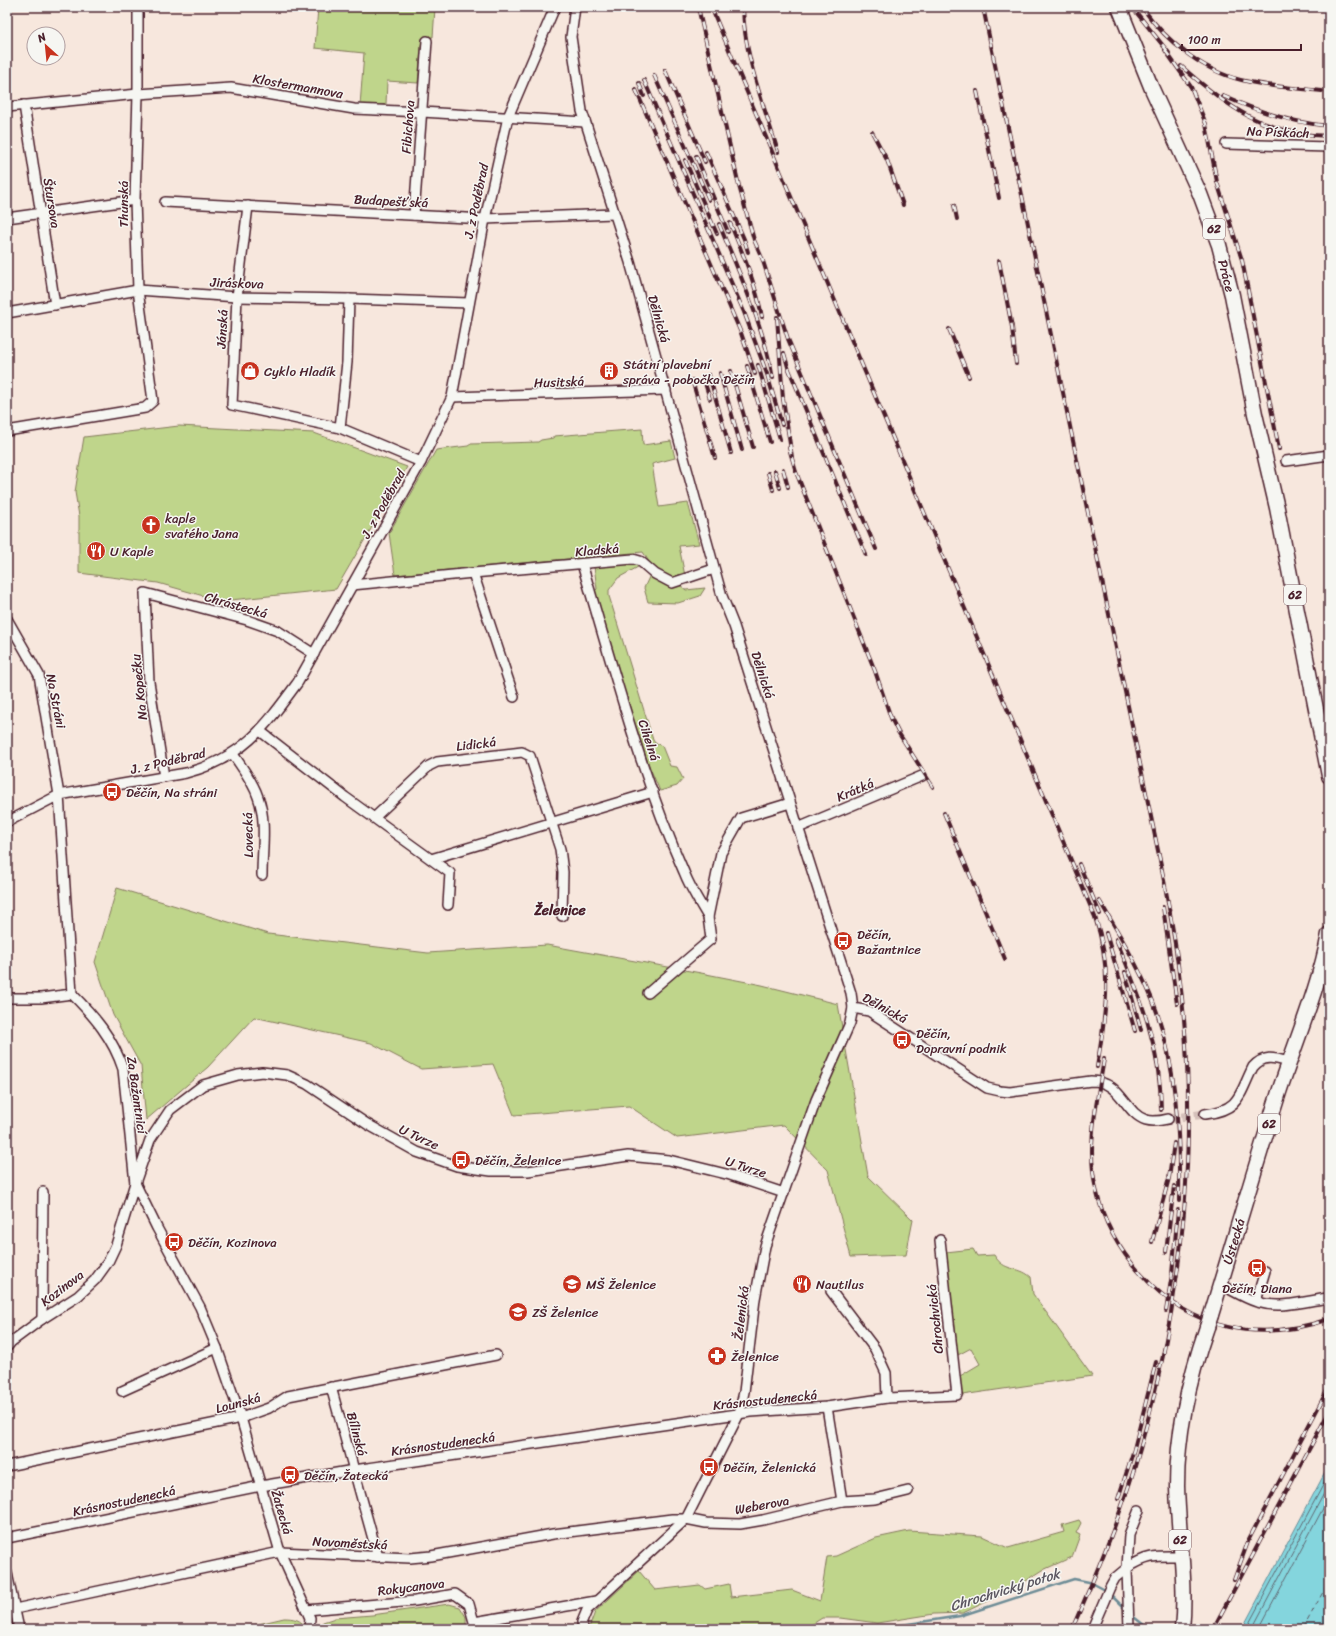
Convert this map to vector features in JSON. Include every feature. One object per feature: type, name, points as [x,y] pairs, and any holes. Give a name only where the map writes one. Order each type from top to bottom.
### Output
[{"type":"main road","name":"Práce","points":[[1119,7],[1152,90],[1200,194],[1219,245],[1232,295],[1255,414],[1268,465],[1320,726]]},
{"type":"main road","name":"62","points":[[1320,726],[1329,770]]},
{"type":"main road","name":"Ústecká","points":[[1182,1629],[1182,1556],[1177,1486],[1178,1451],[1189,1383],[1289,1062],[1318,980],[1329,934]]},
{"type":"street","name":"Thunská","points":[[7,431],[146,408],[153,401],[138,290],[135,200],[138,94],[138,7]]},
{"type":"street","name":"J. z Poděbrad","points":[[7,822],[59,795],[164,777],[205,768],[233,754],[260,731],[277,712],[298,682],[421,462],[452,397],[485,219],[508,117],[555,7]]},
{"type":"street","name":"Dělnická","points":[[575,7],[571,29],[571,45],[585,122],[630,262],[714,569],[851,993],[853,1008],[869,1011],[988,1088],[1010,1092],[1091,1081],[1100,1082],[1112,1088],[1135,1113],[1144,1120],[1158,1121],[1168,1119]]},
{"type":"street","name":"Fibichova","points":[[414,215],[427,41]]},
{"type":"street","name":"Klostermannova","points":[[7,107],[138,94],[231,88],[354,109],[585,122]]},
{"type":"street","name":"Štursova","points":[[24,105],[55,305]]},
{"type":"street","name":"Na Pískách","points":[[1226,144],[1329,147]]},
{"type":"street","points":[[7,218],[135,200]]},
{"type":"street","name":"Budapešťská","points":[[166,202],[485,219],[614,214]]},
{"type":"street","name":"Jánská","points":[[248,206],[237,297],[232,405],[340,428]]},
{"type":"street","name":"Jiráskova","points":[[7,313],[138,290],[237,297],[469,303]]},
{"type":"street","points":[[349,299],[347,362],[340,428],[421,462]]},
{"type":"street","name":"Husitská","points":[[452,397],[666,390]]},
{"type":"street","points":[[1286,461],[1329,456]]},
{"type":"street","name":"Kladská","points":[[352,586],[473,573],[633,559],[640,561],[655,574],[672,583],[714,569]]},
{"type":"street","name":"Cihelná","points":[[582,564],[636,742],[653,792],[684,873],[708,917]]},
{"type":"street","points":[[473,573],[514,697]]},
{"type":"street","name":"Chrástecká","points":[[146,594],[247,620],[278,632],[314,654]]},
{"type":"street","name":"Na Kopečku","points":[[146,594],[149,682],[164,777]]},
{"type":"street","name":"Na Stráni","points":[[7,619],[39,675],[59,795]]},
{"type":"street","points":[[1320,726],[1329,739]]},
{"type":"street","points":[[260,731],[374,818],[450,873],[448,905]]},
{"type":"street","name":"Lidická","points":[[374,818],[429,766],[437,762],[522,752],[530,756],[552,823]]},
{"type":"street","name":"Lovecká","points":[[233,754],[252,784],[262,810],[262,875]]},
{"type":"street","name":"Krátká","points":[[798,828],[922,776]]},
{"type":"street","points":[[431,859],[653,792]]},
{"type":"street","points":[[7,998],[41,998],[72,994],[59,795]]},
{"type":"street","points":[[648,993],[711,939],[708,917],[721,853],[741,818],[790,803]]},
{"type":"street","points":[[552,823],[560,849],[563,872],[562,916]]},
{"type":"street","name":"Za Bažantnicí","points":[[72,994],[92,1015],[118,1052],[123,1069],[135,1183],[157,1228],[200,1307],[217,1348],[242,1418]]},
{"type":"street","name":"Želenická","points":[[583,1629],[582,1622],[587,1610],[686,1519],[739,1414],[744,1392],[755,1299],[765,1246],[816,1100],[850,1023],[853,1008]]},
{"type":"street","points":[[1205,1114],[1225,1110],[1235,1103],[1253,1066],[1257,1062],[1267,1057],[1289,1062]]},
{"type":"street","name":"U Tvrze","points":[[135,1183],[150,1140],[170,1110],[203,1085],[238,1075],[262,1072],[287,1076],[307,1084],[393,1139],[417,1152],[457,1166],[491,1171],[528,1171],[628,1156],[669,1160],[730,1175],[784,1193]]},
{"type":"street","name":"Kozinova","points":[[42,1319],[78,1296],[95,1280],[116,1245],[135,1183]]},
{"type":"street","name":"Kozinova","points":[[42,1319],[44,1192]]},
{"type":"street","name":"Chrochvická","points":[[940,1240],[957,1395]]},
{"type":"street","points":[[1256,1302],[1266,1271]]},
{"type":"street","points":[[1220,1284],[1256,1302],[1282,1306],[1327,1298]]},
{"type":"street","points":[[831,1291],[875,1349],[886,1372],[887,1398]]},
{"type":"street","points":[[7,1347],[11,1342],[42,1319]]},
{"type":"street","points":[[122,1391],[217,1348]]},
{"type":"street","name":"Lounská","points":[[7,1466],[242,1418],[270,1408],[288,1396],[496,1355]]},
{"type":"street","name":"Bílinská","points":[[331,1387],[378,1558]]},
{"type":"street","name":"Krásnostudenecká","points":[[7,1538],[261,1486],[354,1470],[739,1414],[827,1407],[887,1398],[957,1395]]},
{"type":"street","points":[[827,1407],[842,1502]]},
{"type":"street","name":"Žatecká","points":[[242,1418],[280,1552],[310,1618],[309,1629]]},
{"type":"street","name":"Weberova","points":[[686,1519],[706,1523],[740,1524],[842,1502],[875,1499],[908,1491]]},
{"type":"street","points":[[1129,1629],[1127,1568],[1129,1535],[1139,1510]]},
{"type":"street","name":"Novoměstská","points":[[15,1609],[280,1552],[378,1558],[410,1558],[431,1556],[553,1534],[672,1518],[686,1519]]},
{"type":"street","points":[[1092,1629],[1115,1578],[1127,1568],[1141,1559],[1152,1556],[1182,1556]]},
{"type":"street","points":[[7,1573],[19,1629]]},
{"type":"street","name":"Rokycanova","points":[[306,1610],[415,1601],[454,1594],[469,1604],[474,1622],[596,1601]]},
{"type":"green space","points":[[318,7],[454,7],[435,8],[433,37],[422,38],[418,83],[387,81],[386,104],[371,107],[360,106],[364,53],[315,48]]},
{"type":"green space","points":[[179,426],[314,433],[407,467],[336,589],[221,601],[158,583],[79,573],[79,516],[75,492],[84,437]]},
{"type":"green space","points":[[642,429],[643,445],[671,441],[675,458],[652,464],[659,507],[688,503],[699,544],[679,546],[685,576],[666,578],[654,570],[643,552],[395,575],[389,533],[436,450],[468,446],[471,444],[538,442],[553,438],[554,436]]},
{"type":"green space","points":[[637,563],[638,567],[618,578],[609,590],[609,596],[653,740],[655,743],[662,746],[670,766],[677,767],[683,779],[677,786],[660,791],[650,768],[621,682],[618,668],[610,651],[595,591],[597,589],[594,566]]},
{"type":"green space","points":[[650,575],[671,588],[679,584],[686,590],[705,588],[700,596],[678,603],[648,602],[644,588]]},
{"type":"green space","points":[[117,888],[268,934],[428,953],[547,945],[762,985],[838,1004],[868,1176],[913,1220],[906,1255],[851,1257],[828,1170],[784,1125],[677,1138],[629,1106],[514,1115],[493,1064],[421,1069],[371,1043],[254,1017],[208,1067],[146,1120],[141,1066],[113,1015],[95,962]]},
{"type":"green space","points":[[973,1249],[977,1256],[994,1255],[998,1261],[1007,1267],[1026,1273],[1031,1277],[1033,1294],[1092,1376],[962,1395],[960,1376],[980,1364],[971,1348],[958,1355],[946,1252]]},
{"type":"green space","points":[[1079,1520],[1081,1523],[1076,1533],[1080,1535],[1072,1557],[1043,1570],[1015,1588],[963,1613],[934,1614],[877,1623],[840,1618],[822,1618],[805,1629],[677,1629],[652,1624],[589,1628],[595,1612],[639,1571],[655,1590],[700,1585],[705,1589],[729,1584],[731,1597],[792,1590],[820,1601],[827,1557],[836,1556],[876,1538],[909,1531],[982,1536],[1008,1548],[1064,1532],[1062,1525]]},
{"type":"green space","points":[[449,1604],[460,1607],[466,1617],[466,1629],[315,1629],[323,1622],[335,1618],[372,1615]]},
{"type":"green space","points":[[284,1618],[300,1621],[305,1629],[237,1629]]},
{"type":"water","points":[[1329,1465],[1329,1629],[1242,1629]]},
{"type":"waterway","name":"Chrochvický potok","points":[[827,1629],[840,1625],[858,1628],[882,1628],[960,1616],[1074,1579],[1089,1582],[1108,1592],[1127,1611]]},
{"type":"waterway","name":"Chrochvický potok","points":[[1130,1614],[1149,1629]]},
{"type":"ferry route","points":[[1303,1629],[1329,1581]]},
{"type":"tunnel","points":[[1168,1119],[1205,1114]]},
{"type":"railway","points":[[698,7],[739,186],[754,240],[762,258],[788,339],[876,549]]},
{"type":"railway","points":[[711,7],[1095,917],[1101,937],[1106,974],[1105,1010],[1097,1067]]},
{"type":"railway","points":[[743,7],[744,26],[751,62],[778,152]]},
{"type":"railway","points":[[983,7],[1161,865],[1179,973],[1185,1033],[1188,1093],[1184,1213],[1168,1332],[1155,1391],[1126,1495],[1072,1629]]},
{"type":"railway","points":[[1132,7],[1169,53]]},
{"type":"railway","points":[[1142,7],[1163,33],[1189,55],[1218,72],[1234,78],[1259,84],[1322,91]]},
{"type":"railway","points":[[1165,50],[1191,87],[1206,124],[1217,182],[1242,260],[1279,449]]},
{"type":"railway","points":[[1181,66],[1231,106],[1248,116],[1285,130],[1329,136]]},
{"type":"railway","points":[[665,70],[705,162]]},
{"type":"railway","points":[[654,75],[709,200]]},
{"type":"railway","points":[[644,80],[744,312],[767,374],[782,425]]},
{"type":"railway","points":[[639,83],[644,96]]},
{"type":"railway","points":[[636,90],[741,333],[755,374]]},
{"type":"railway","points":[[977,91],[999,198]]},
{"type":"railway","points":[[1223,96],[1275,116],[1329,126]]},
{"type":"railway","points":[[872,132],[887,160],[903,205]]},
{"type":"railway","points":[[706,152],[744,239],[748,252]]},
{"type":"railway","points":[[696,156],[728,232]]},
{"type":"railway","points":[[685,160],[717,234]]},
{"type":"railway","points":[[954,205],[957,219]]},
{"type":"railway","points":[[730,223],[753,281],[762,317]]},
{"type":"railway","points":[[719,224],[757,319],[769,358],[773,378]]},
{"type":"railway","points":[[999,261],[1012,327],[1016,364]]},
{"type":"railway","points":[[777,317],[783,399],[792,457],[789,448],[796,472],[875,671],[891,718],[898,732],[933,787]]},
{"type":"railway","points":[[949,329],[969,377]]},
{"type":"railway","points":[[784,353],[788,367],[866,555]]},
{"type":"railway","points":[[758,365],[780,439]]},
{"type":"railway","points":[[747,366],[770,442]]},
{"type":"railway","points":[[731,371],[753,447]]},
{"type":"railway","points":[[720,373],[742,450]]},
{"type":"railway","points":[[709,375],[731,453]]},
{"type":"railway","points":[[703,377],[710,399]]},
{"type":"railway","points":[[692,380],[715,458]]},
{"type":"railway","points":[[783,469],[788,487]]},
{"type":"railway","points":[[775,471],[780,488]]},
{"type":"railway","points":[[768,473],[773,490]]},
{"type":"railway","points":[[944,813],[1005,959]]},
{"type":"railway","points":[[1079,864],[1100,914]]},
{"type":"railway","points":[[1099,900],[1127,949],[1152,999],[1167,1047],[1175,1098],[1179,1150],[1179,1201]]},
{"type":"railway","points":[[1163,907],[1177,1004]]},
{"type":"railway","points":[[1106,933],[1135,1031]]},
{"type":"railway","points":[[1116,939],[1148,1022],[1157,1065],[1161,1110]]},
{"type":"railway","points":[[1125,972],[1141,1030]]},
{"type":"railway","points":[[1104,1059],[1092,1140],[1093,1173],[1099,1201],[1108,1224],[1119,1245],[1133,1265],[1161,1293],[1182,1308],[1204,1320],[1228,1327],[1252,1330],[1277,1330],[1303,1326],[1329,1319]]},
{"type":"railway","points":[[1152,1242],[1169,1178],[1174,1143]]},
{"type":"railway","points":[[1166,1252],[1174,1186]]},
{"type":"railway","points":[[1166,1311],[1172,1274],[1178,1210]]},
{"type":"railway","points":[[1118,1499],[1134,1449],[1156,1362]]},
{"type":"railway","points":[[1234,1580],[1249,1539],[1329,1387]]},
{"type":"railway","points":[[1213,1629],[1329,1412]]},
{"type":"place","name":"Cyklo Hladík","points":[[250,371]]},
{"type":"place","name":"Státní plavební správa - pobočka Děčín","points":[[609,371]]},
{"type":"place","name":"kaple svatého Jana","points":[[151,525]]},
{"type":"place","name":"U Kaple","points":[[96,551]]},
{"type":"place","name":"Děčín, Na stráni","points":[[112,792]]},
{"type":"place","name":"Děčín, Bažantnice","points":[[843,941]]},
{"type":"place","name":"Děčín, Dopravní podnik","points":[[902,1040]]},
{"type":"place","name":"Děčín, Želenice","points":[[461,1160]]},
{"type":"place","name":"Děčín, Kozinova","points":[[174,1242]]},
{"type":"place","name":"Děčín, Diana","points":[[1257,1268]]},
{"type":"place","name":"MŠ Želenice","points":[[572,1284]]},
{"type":"place","name":"Nautilus","points":[[802,1284]]},
{"type":"place","name":"ZŠ Želenice","points":[[518,1312]]},
{"type":"place","name":"Želenice","points":[[717,1356]]},
{"type":"place","name":"Děčín, Želenická","points":[[709,1467]]},
{"type":"place","name":"Děčín, Žatecká","points":[[290,1475]]},
{"type":"district","name":"Želenice","points":[[560,910]]}]
